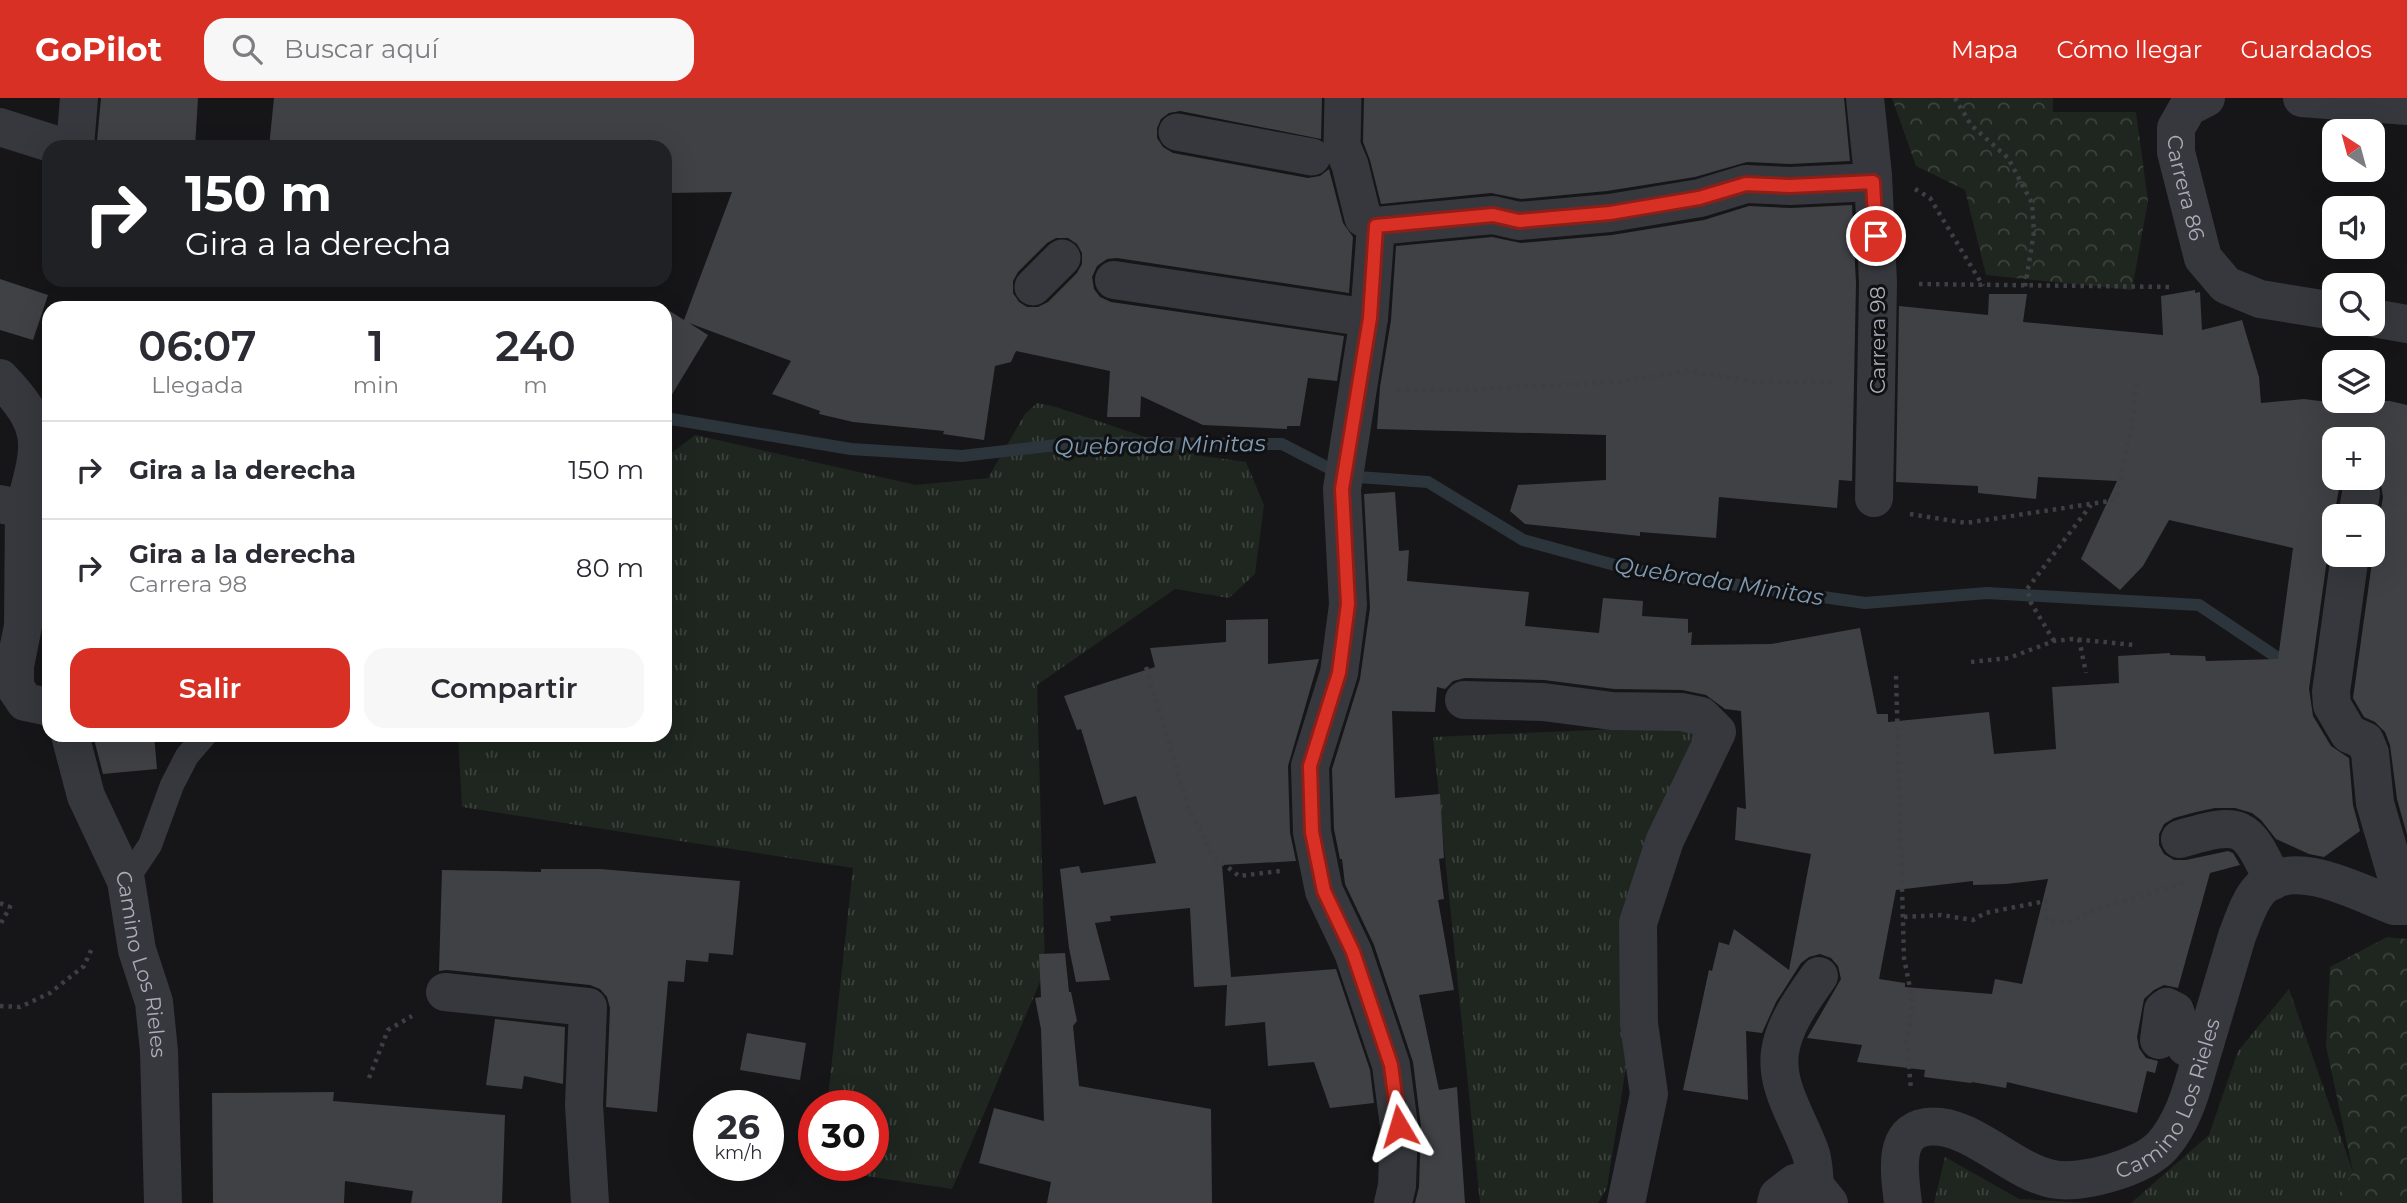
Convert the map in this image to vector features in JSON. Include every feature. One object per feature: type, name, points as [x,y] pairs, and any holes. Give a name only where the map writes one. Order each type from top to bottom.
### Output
[{"type":"street","points":[[76,140],[79,98]]},
{"type":"street","points":[[1343,98],[1342,146],[1350,165],[1363,218],[1376,226],[1493,215],[1519,221],[1610,213],[1699,198],[1746,184],[1790,186],[1873,178]]},
{"type":"street","name":"Carrera 98","points":[[1865,98],[1873,178],[1877,263],[1878,378],[1874,498]]},
{"type":"street","name":"Carrera 86","points":[[2206,98],[2188,107],[2176,128],[2176,152],[2203,258],[2226,285],[2260,299],[2322,310]]},
{"type":"street","points":[[2302,98],[2407,106]]},
{"type":"street","points":[[0,127],[42,140]]},
{"type":"street","points":[[1177,132],[1312,157]]},
{"type":"street","points":[[1376,226],[1370,318],[1342,489],[1348,604],[1339,673],[1310,766],[1312,832],[1324,891],[1353,952],[1391,1065],[1399,1126],[1398,1186],[1393,1203]]},
{"type":"street","points":[[1033,287],[1062,258]]},
{"type":"street","points":[[1114,281],[1370,318]]},
{"type":"street","points":[[2385,320],[2407,324]]},
{"type":"street","points":[[0,378],[33,419],[38,442],[35,468],[12,507],[23,626],[15,666],[15,687],[25,702],[42,706]]},
{"type":"street","points":[[2180,839],[2216,829],[2232,829],[2243,833],[2255,843],[2273,881],[2298,874],[2319,878],[2394,906],[2406,906],[2375,803],[2370,753],[2365,741],[2349,734],[2332,705],[2331,692],[2348,567]]},
{"type":"street","points":[[1464,700],[1543,702],[1612,711],[1681,712],[1701,716],[1717,732],[1665,840],[1638,923],[1639,1024],[1649,1094],[1626,1203]]},
{"type":"street","name":"Camino Los Rieles","points":[[72,742],[86,796],[125,881],[137,950],[154,1002],[159,1051],[163,1203]]},
{"type":"street","name":"Camino Los Rieles","points":[[1915,1128],[1936,1126],[1973,1138],[2028,1171],[2054,1180],[2108,1175],[2134,1165],[2161,1147],[2183,1114],[2244,918],[2262,887],[2273,881]]},
{"type":"street","points":[[1819,976],[1788,1025],[1780,1053],[1780,1076],[1812,1157],[1822,1194]]},
{"type":"street","points":[[445,992],[588,1007],[584,1105],[590,1203]]},
{"type":"street","points":[[2160,1040],[2163,1010],[2172,1008],[2186,1047],[2201,1056]]},
{"type":"street","points":[[1903,1203],[1899,1168],[1903,1141],[1915,1128]]},
{"type":"street","points":[[1776,1203],[1778,1196],[1795,1183],[1822,1194]]},
{"type":"lane","points":[[125,881],[150,845],[172,785],[187,756],[199,742]]},
{"type":"path","points":[[1955,98],[1971,124],[2008,158],[2032,203],[2034,232],[2025,287]]},
{"type":"path","points":[[1873,178],[1911,187],[1930,198],[1984,287]]},
{"type":"path","points":[[1877,263],[1886,266],[1894,284],[2178,288]]},
{"type":"path","points":[[1358,391],[1463,390],[1618,382],[1687,371],[1757,382],[1878,378]]},
{"type":"path","points":[[1874,498],[1888,511],[1966,523],[2116,500],[2132,425],[2137,379]]},
{"type":"path","points":[[2054,641],[2031,603],[2027,589],[2091,504]]},
{"type":"path","points":[[2079,639],[2086,673]]},
{"type":"path","points":[[1971,663],[2009,658],[2054,641],[2079,639],[2134,645]]},
{"type":"path","points":[[1146,667],[1190,813],[1197,822],[1211,854],[1239,876],[1319,866]]},
{"type":"path","points":[[1896,676],[1904,958],[1913,1003],[1907,1042],[1915,1128]]},
{"type":"path","points":[[1904,917],[1941,915],[1973,920],[1985,913],[2046,901],[2048,921],[2070,923],[2090,912],[2165,886],[2192,880]]},
{"type":"path","points":[[0,903],[10,906],[0,925]]},
{"type":"path","points":[[0,1006],[20,1007],[50,993],[84,966],[98,937]]},
{"type":"path","points":[[369,1078],[388,1030],[423,1009],[434,993],[445,992]]},
{"type":"green space","points":[[1892,98],[2053,98],[2053,112],[2136,112],[2148,201],[2132,290],[1986,275],[1965,190],[1916,166]]},
{"type":"green space","points":[[1037,403],[1202,456],[1246,462],[1264,505],[1255,574],[1229,598],[1175,589],[1037,685],[1045,970],[952,1189],[889,1179],[889,1090],[829,1090],[853,868],[462,807],[458,742],[672,742],[672,453],[695,435],[916,485],[988,478],[1025,414]]},
{"type":"green space","points":[[1680,722],[1706,738],[1649,829],[1619,922],[1627,1060],[1607,1188],[1598,1203],[1480,1203],[1433,737],[1596,730]]},
{"type":"green space","points":[[2387,937],[2407,939],[2407,1203],[2333,1203],[2353,1172],[2326,1046],[2330,967]]},
{"type":"green space","points":[[2289,989],[2353,1172],[2333,1203],[2131,1203],[2209,1135],[2238,1051]]},
{"type":"green space","points":[[1945,1157],[2019,1199],[2091,1203],[1934,1203]]},
{"type":"building","points":[[101,98],[198,98],[195,140],[97,140]]},
{"type":"building","points":[[274,98],[1322,98],[1321,139],[1180,111],[1169,113],[1161,119],[1157,138],[1163,147],[1173,153],[1308,178],[1320,176],[1329,169],[1343,223],[1353,237],[1349,293],[1117,258],[1107,259],[1097,266],[1092,277],[1094,289],[1100,297],[1111,302],[1344,336],[1337,381],[1308,378],[1300,426],[1287,426],[1287,429],[1203,425],[1141,396],[1140,417],[1107,417],[1110,371],[1016,351],[1011,362],[995,366],[984,440],[943,434],[944,431],[853,422],[819,414],[820,411],[772,394],[791,361],[689,323],[708,335],[672,394],[672,312],[684,320],[732,192],[672,193],[672,140],[270,140]],"holes":[[[1056,238],[1068,238],[1077,244],[1082,253],[1082,264],[1077,273],[1048,302],[1038,307],[1027,307],[1019,302],[1013,293],[1013,281],[1018,272],[1047,243]]]},
{"type":"building","points":[[1364,98],[1844,98],[1850,161],[1790,164],[1747,162],[1695,177],[1607,191],[1521,199],[1491,193],[1381,204],[1363,142]]},
{"type":"building","points":[[1852,205],[1856,283],[1852,481],[1839,480],[1837,508],[1719,497],[1716,538],[1640,532],[1640,536],[1525,524],[1510,511],[1518,485],[1606,480],[1606,435],[1377,429],[1380,387],[1391,320],[1396,246],[1492,237],[1521,243],[1612,235],[1704,220],[1749,206],[1791,208]]},
{"type":"building","points":[[0,279],[48,295],[46,301],[42,301],[42,313],[33,340],[0,330]]},
{"type":"building","points":[[2195,290],[2195,293],[2200,292],[2202,330],[2242,320],[2259,377],[2261,403],[2304,399],[2322,401],[2322,413],[2385,413],[2385,401],[2407,405],[2407,835],[2397,799],[2390,745],[2385,732],[2375,722],[2364,717],[2353,698],[2371,567],[2385,567],[2385,504],[2382,504],[2382,490],[2385,490],[2385,427],[2322,427],[2322,490],[2339,490],[2336,504],[2322,504],[2322,567],[2326,567],[2309,689],[2313,716],[2331,746],[2349,758],[2353,805],[2360,831],[2324,857],[2309,854],[2276,839],[2252,813],[2235,808],[2196,812],[2174,818],[2164,824],[2159,834],[2159,845],[2164,854],[2174,860],[2228,851],[2233,853],[2240,865],[2210,873],[2178,988],[2164,985],[2144,999],[2137,1037],[2139,1048],[2146,1058],[2158,1061],[2155,1073],[2147,1071],[2137,1113],[2007,1082],[2006,1088],[1924,1077],[1925,1070],[1857,1062],[1862,1045],[1807,1038],[1841,979],[1838,966],[1831,958],[1820,954],[1801,963],[1776,1002],[1762,1033],[1746,1031],[1748,1100],[1683,1090],[1709,970],[1712,971],[1719,942],[1729,945],[1734,929],[1789,970],[1811,854],[1735,840],[1737,807],[1746,809],[1741,711],[1725,709],[1706,695],[1682,690],[1614,689],[1544,680],[1465,678],[1453,681],[1445,689],[1437,687],[1435,712],[1392,711],[1395,798],[1440,794],[1444,858],[1439,859],[1444,899],[1438,900],[1454,990],[1419,995],[1439,1090],[1457,1087],[1465,1203],[1415,1203],[1419,1187],[1421,1127],[1413,1062],[1374,945],[1345,884],[1334,829],[1332,769],[1360,679],[1370,608],[1364,494],[1395,492],[1399,551],[1409,550],[1407,581],[1529,592],[1525,626],[1599,633],[1603,598],[1643,601],[1642,616],[1688,619],[1688,633],[1692,632],[1691,645],[1771,644],[1860,628],[1877,714],[1888,714],[1888,722],[1989,712],[1994,754],[2056,749],[2052,687],[2119,683],[2118,656],[2170,653],[2205,656],[2206,661],[2278,659],[2293,548],[2169,520],[2143,566],[2120,590],[2081,559],[2117,481],[2038,477],[2036,499],[1978,493],[1978,486],[1896,482],[1899,306],[1988,315],[1989,294],[2027,294],[2023,322],[2163,335],[2161,296]],"holes":[[[2048,879],[2022,984],[1995,979],[1992,994],[1905,987],[1905,983],[1879,979],[1896,890],[1973,881],[1973,885]]]},
{"type":"building","points":[[1268,619],[1268,664],[1319,659],[1288,766],[1290,833],[1296,861],[1222,865],[1231,977],[1336,969],[1370,1070],[1374,1103],[1330,1108],[1314,1062],[1268,1066],[1265,1022],[1225,1026],[1227,985],[1194,987],[1190,908],[1110,916],[1111,921],[1095,923],[1110,980],[1076,982],[1069,948],[1060,869],[1079,866],[1081,873],[1156,863],[1136,796],[1104,805],[1081,729],[1077,730],[1064,696],[1155,667],[1150,648],[1226,642],[1226,620]]},
{"type":"building","points":[[95,742],[155,742],[157,769],[103,774]]},
{"type":"building","points":[[541,869],[600,869],[740,881],[733,955],[709,953],[708,962],[686,960],[684,982],[668,981],[657,1112],[606,1107],[610,1008],[607,997],[600,989],[590,985],[439,971],[442,870],[541,872]]},
{"type":"building","points":[[1065,953],[1069,992],[1077,1021],[1073,1026],[1079,1086],[1211,1109],[1212,1203],[1047,1203],[1051,1182],[979,1163],[994,1108],[1044,1121],[1041,1029],[1035,998],[1041,997],[1039,954]]},
{"type":"building","points":[[495,1019],[565,1027],[563,1084],[524,1076],[522,1089],[486,1085]]},
{"type":"building","points":[[747,1033],[806,1043],[800,1080],[740,1070]]},
{"type":"building","points":[[334,1092],[333,1101],[505,1115],[502,1203],[411,1203],[413,1191],[345,1181],[344,1203],[213,1203],[212,1093]]},
{"type":"waterway","name":"Quebrada Minitas","points":[[672,419],[851,449],[962,456],[1074,443],[1282,444],[1344,476],[1428,482],[1523,540],[1633,570],[1865,603],[1987,593],[2199,605],[2281,660],[2287,671]]},
{"type":"route","points":[[1399,1126],[1391,1065],[1353,952],[1324,891],[1312,832],[1310,766],[1339,673],[1348,604],[1342,489],[1370,318],[1376,226],[1493,215],[1519,221],[1610,213],[1699,198],[1746,184],[1790,186],[1873,182],[1876,236]]}]
